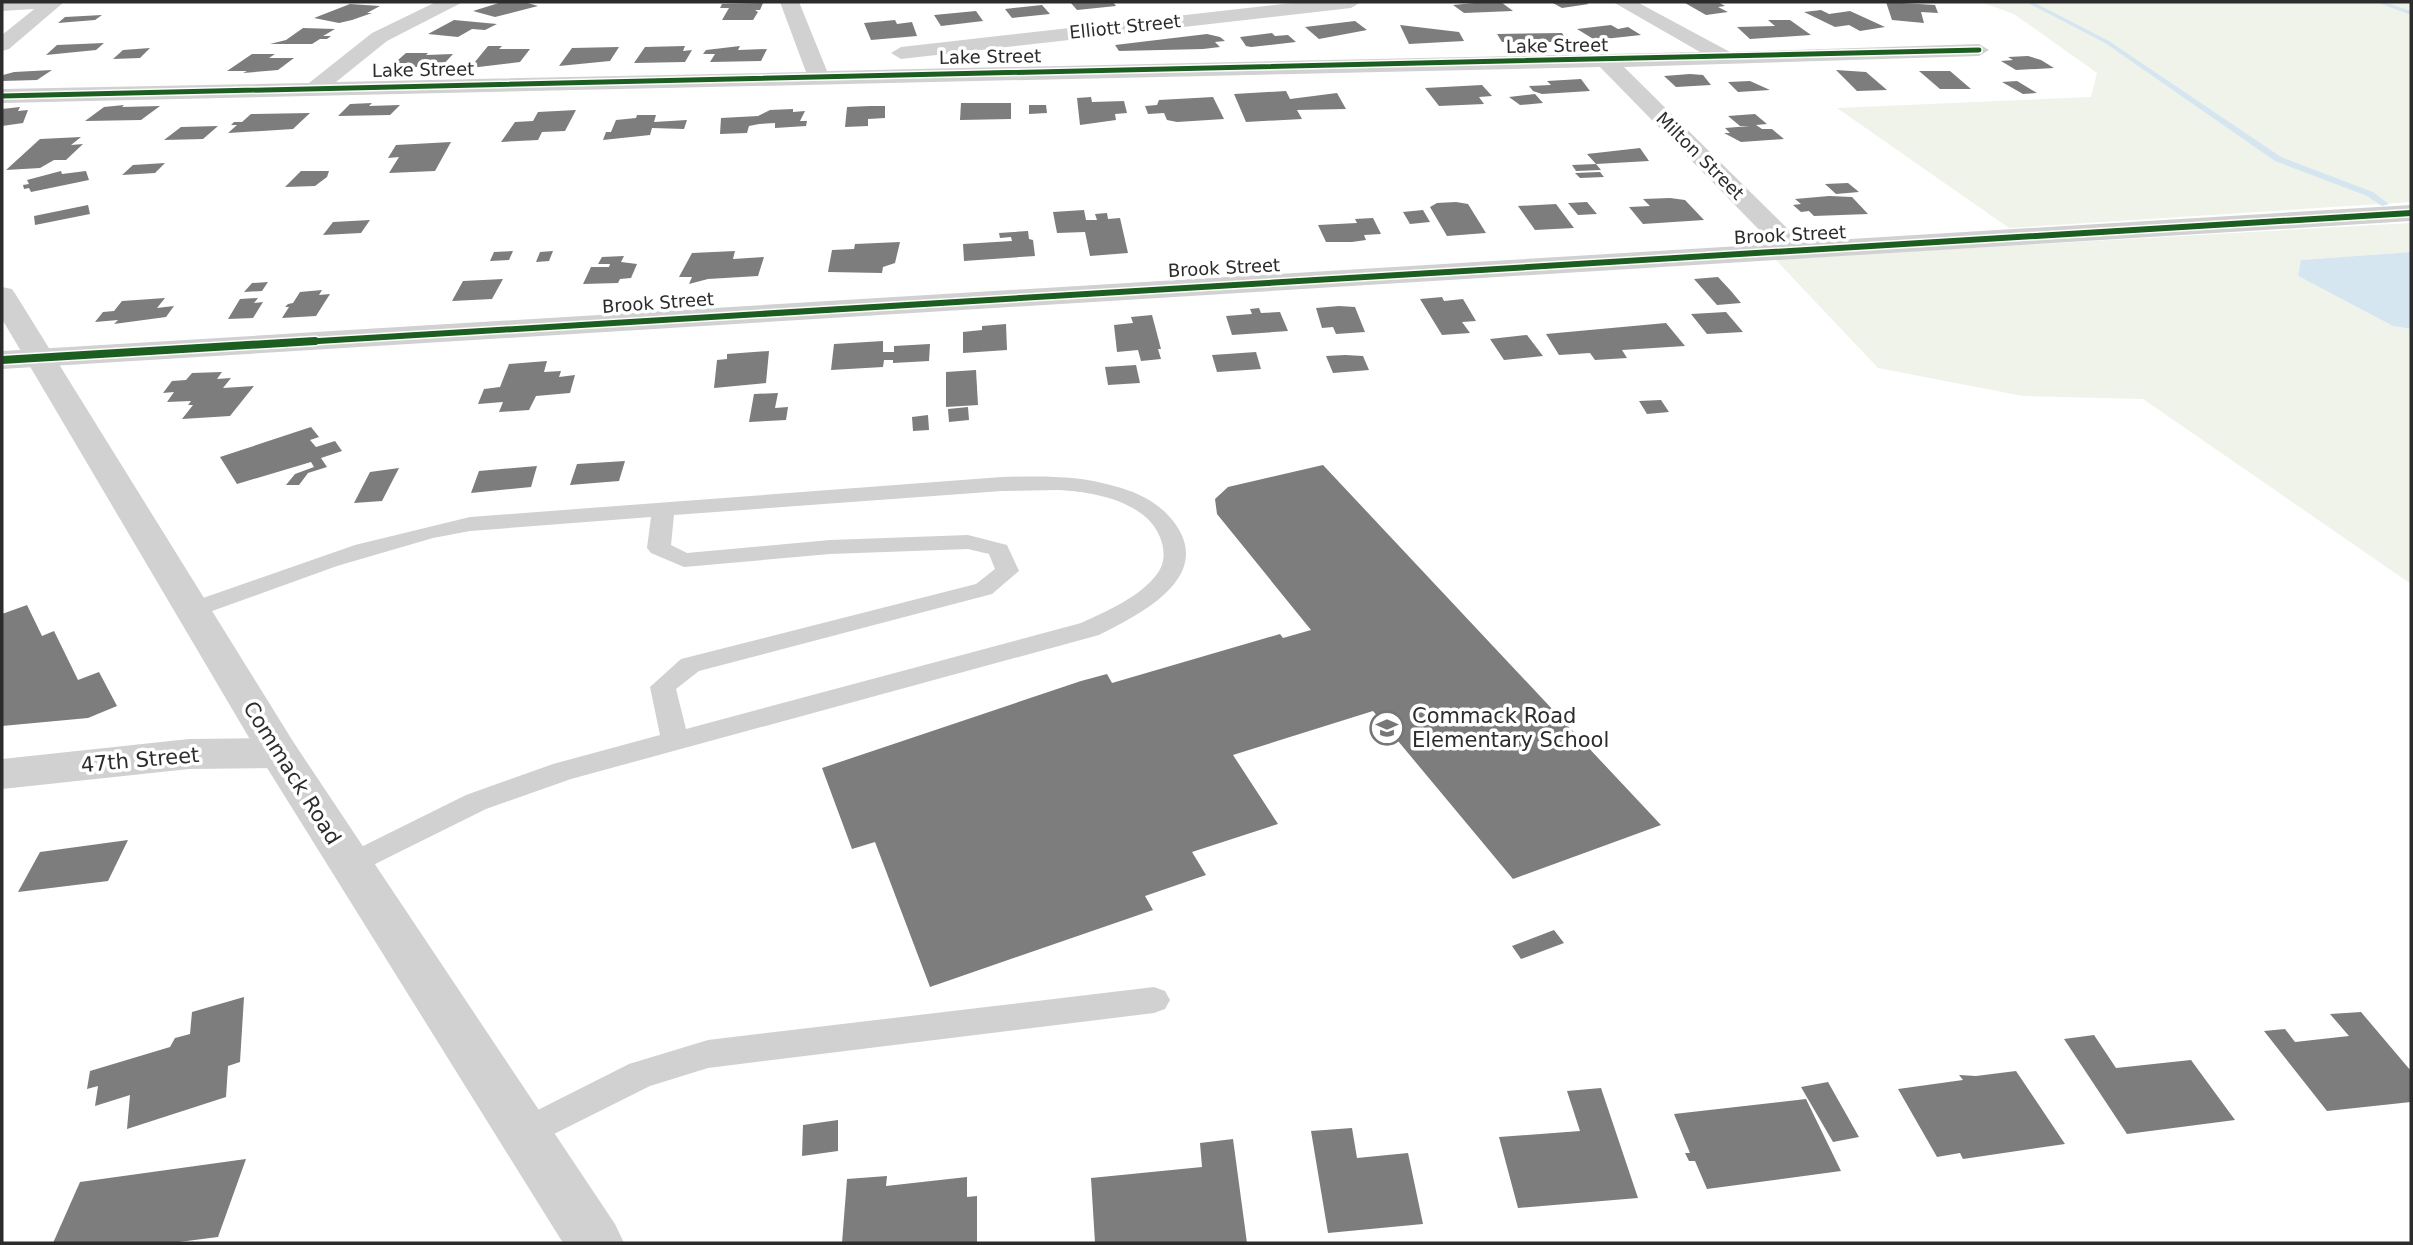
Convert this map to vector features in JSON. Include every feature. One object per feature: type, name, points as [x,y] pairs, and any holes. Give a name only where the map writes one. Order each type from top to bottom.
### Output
[{"type":"street","points":[[316,88],[380,35],[412,18],[453,2]]},
{"type":"street","points":[[789,2],[816,70]]},
{"type":"street","name":"Elliott Street","points":[[816,70],[880,55],[1351,2]]},
{"type":"street","points":[[1623,2],[1727,58]]},
{"type":"street","points":[[2,45],[53,3]]},
{"type":"street","name":"Lake Street","points":[[2,96],[816,70],[1606,61],[1979,50]]},
{"type":"street","name":"Milton Street","points":[[1606,61],[1794,251]]},
{"type":"street","name":"Brook Street","points":[[21,359],[2411,213]]},
{"type":"street","name":"Commack Road","points":[[2,295],[21,359],[192,610],[279,753],[595,1243]]},
{"type":"street","name":"47th Street","points":[[2,774],[189,754],[279,753]]},
{"type":"lane","points":[[2,7],[53,3]]},
{"type":"lane","points":[[192,610],[337,555],[402,537],[470,524],[663,509],[1048,482],[1096,488],[1135,500],[1160,518],[1174,540],[1174,566],[1154,590],[1125,613],[1090,629],[564,771],[476,802],[351,865]]},
{"type":"lane","points":[[663,509],[659,548],[684,559],[830,547],[968,542],[999,550],[1007,571],[984,589],[690,665],[663,687],[675,741]]},
{"type":"lane","points":[[524,1134],[641,1074],[708,1054],[1154,1000]]},
{"type":"shaded area","points":[[1981,2],[2411,2],[2411,202],[2009,228],[1837,108],[2091,97],[2097,73],[2014,14]]},
{"type":"shaded area","points":[[2411,223],[2411,252],[2302,260],[2298,276],[2393,326],[2411,329],[2411,584],[2143,399],[2023,396],[1878,368],[1775,259]]},
{"type":"shaded area","points":[[2411,252],[2411,329],[2393,326],[2298,276],[2301,260]]},
{"type":"building","points":[[502,2],[524,2],[538,6],[495,17],[473,11]]},
{"type":"building","points":[[1070,2],[1113,2],[1116,6],[1077,10]]},
{"type":"building","points":[[1501,2],[1513,11],[1464,13],[1453,5]]},
{"type":"building","points":[[1551,2],[1584,2],[1589,4],[1562,8]]},
{"type":"building","points":[[1718,2],[1725,6],[1718,7],[1728,12],[1706,15],[1685,3]]},
{"type":"building","points":[[1886,2],[1935,5],[1938,13],[1921,12],[1924,23],[1892,20]]},
{"type":"building","points":[[763,3],[760,10],[755,10],[758,12],[753,20],[722,20],[729,8],[720,8],[722,4]]},
{"type":"building","points":[[350,4],[380,6],[367,13],[372,13],[339,23],[314,18]]},
{"type":"building","points":[[1042,5],[1050,14],[1012,18],[1005,9]]},
{"type":"building","points":[[1821,10],[1829,14],[1850,11],[1885,27],[1860,31],[1849,25],[1835,27],[1804,12]]},
{"type":"building","points":[[976,11],[983,21],[941,26],[934,15]]},
{"type":"building","points":[[102,15],[95,20],[58,23],[65,17]]},
{"type":"building","points":[[454,20],[497,24],[485,30],[472,29],[458,37],[428,34]]},
{"type":"building","points":[[895,20],[897,24],[912,22],[917,36],[871,40],[864,23]]},
{"type":"building","points":[[1768,20],[1790,20],[1811,35],[1750,39],[1737,27],[1775,26]]},
{"type":"building","points":[[1355,21],[1367,30],[1319,39],[1305,27]]},
{"type":"building","points":[[1400,25],[1459,32],[1464,41],[1409,44]]},
{"type":"building","points":[[1611,25],[1618,29],[1628,27],[1641,35],[1595,40],[1577,29]]},
{"type":"building","points":[[303,28],[335,29],[323,36],[331,36],[327,39],[320,39],[312,44],[270,44],[286,40]]},
{"type":"building","points":[[1272,33],[1275,36],[1288,35],[1296,42],[1251,47],[1246,46],[1240,37]]},
{"type":"building","points":[[1562,33],[1568,42],[1502,42],[1497,34]]},
{"type":"building","points":[[1207,34],[1225,41],[1215,42],[1220,47],[1203,49],[1119,51],[1115,45]]},
{"type":"building","points":[[104,43],[96,50],[46,55],[57,45]]},
{"type":"building","points":[[488,46],[502,46],[499,49],[530,49],[520,62],[470,68]]},
{"type":"building","points":[[685,46],[683,51],[692,50],[685,62],[634,63],[645,47]]},
{"type":"building","points":[[740,46],[738,50],[767,49],[761,61],[710,62],[715,54],[703,54],[706,50]]},
{"type":"building","points":[[619,47],[610,61],[559,66],[572,48]]},
{"type":"building","points":[[150,48],[140,58],[113,59],[123,50]]},
{"type":"building","points":[[406,53],[453,54],[441,67],[390,67]]},
{"type":"building","points":[[252,54],[275,54],[269,58],[294,58],[278,70],[243,73],[247,71],[227,71]]},
{"type":"building","points":[[2028,56],[2054,68],[2016,70],[2001,61],[2013,60],[2008,57]]},
{"type":"building","points":[[52,70],[37,80],[2,81],[3,75],[14,72]]},
{"type":"building","points":[[1836,70],[1866,72],[1887,90],[1857,91]]},
{"type":"building","points":[[1919,71],[1950,71],[1971,89],[1940,89]]},
{"type":"building","points":[[1703,75],[1711,85],[1676,87],[1664,76]]},
{"type":"building","points":[[1581,79],[1590,91],[1542,94],[1533,91],[1529,86],[1551,85],[1547,81]]},
{"type":"building","points":[[1750,81],[1770,90],[1738,92],[1728,82]]},
{"type":"building","points":[[2017,81],[2037,93],[2023,94],[2002,82]]},
{"type":"building","points":[[1482,85],[1492,96],[1479,97],[1484,104],[1439,106],[1425,88]]},
{"type":"building","points":[[1286,91],[1290,99],[1337,93],[1346,109],[1297,110],[1302,119],[1246,122],[1234,94]]},
{"type":"building","points":[[1535,94],[1543,103],[1520,105],[1509,97]]},
{"type":"building","points":[[1091,97],[1092,102],[1124,101],[1127,113],[1115,114],[1116,120],[1080,125],[1077,98]]},
{"type":"building","points":[[1213,97],[1224,119],[1177,122],[1167,120],[1164,113],[1148,114],[1145,106],[1157,105],[1159,100]]},
{"type":"building","points":[[372,103],[369,106],[400,105],[390,115],[338,116],[350,104]]},
{"type":"building","points":[[961,103],[1011,103],[1011,119],[960,120]]},
{"type":"building","points":[[124,105],[122,107],[160,106],[141,120],[85,121],[104,107]]},
{"type":"building","points":[[1029,105],[1046,105],[1047,113],[1029,114]]},
{"type":"building","points":[[885,106],[885,118],[868,119],[868,126],[845,127],[847,107]]},
{"type":"building","points":[[20,107],[18,111],[28,110],[23,123],[2,126],[2,109]]},
{"type":"building","points":[[793,109],[793,112],[805,111],[800,121],[807,121],[806,126],[775,128],[775,123],[759,124],[749,126],[747,133],[720,134],[721,118],[758,116],[770,110]]},
{"type":"building","points":[[576,110],[565,131],[542,132],[538,140],[501,142],[515,122],[533,121],[538,112]]},
{"type":"building","points":[[310,113],[293,129],[228,133],[237,125],[231,125],[234,122],[242,122],[251,114]]},
{"type":"building","points":[[1755,114],[1767,124],[1756,125],[1762,129],[1772,129],[1784,139],[1741,142],[1724,133],[1730,133],[1725,128],[1750,126],[1740,126],[1728,116]]},
{"type":"building","points":[[637,115],[656,115],[654,122],[687,120],[684,129],[652,128],[650,135],[603,140],[606,132],[611,132],[616,120],[636,118]]},
{"type":"building","points":[[218,126],[203,139],[164,140],[181,127]]},
{"type":"building","points":[[81,137],[71,145],[83,144],[66,160],[54,160],[40,168],[6,170],[40,139]]},
{"type":"building","points":[[451,142],[435,171],[389,173],[399,157],[388,158],[396,145]]},
{"type":"building","points":[[1640,148],[1649,161],[1596,164],[1587,154]]},
{"type":"building","points":[[165,163],[155,173],[122,175],[133,165]]},
{"type":"building","points":[[1596,164],[1601,170],[1576,171],[1572,165]]},
{"type":"building","points":[[61,171],[62,174],[86,171],[89,180],[31,192],[29,188],[24,189],[23,185],[29,184],[27,180]]},
{"type":"building","points":[[301,171],[329,171],[327,177],[315,186],[285,187]]},
{"type":"building","points":[[1600,172],[1604,177],[1580,178],[1575,173]]},
{"type":"building","points":[[1848,183],[1859,192],[1836,194],[1825,184]]},
{"type":"building","points":[[1852,197],[1868,214],[1814,216],[1809,211],[1801,212],[1793,205],[1801,204],[1795,199]]},
{"type":"building","points":[[1643,199],[1685,200],[1704,220],[1643,224],[1629,207],[1650,206]]},
{"type":"building","points":[[1587,202],[1597,214],[1578,215],[1568,203]]},
{"type":"building","points":[[1437,203],[1468,204],[1486,233],[1447,236],[1430,207]]},
{"type":"building","points":[[1556,204],[1574,228],[1535,230],[1518,206]]},
{"type":"building","points":[[88,205],[90,214],[35,225],[34,216]]},
{"type":"building","points":[[1084,210],[1086,220],[1097,220],[1095,214],[1107,213],[1108,219],[1120,218],[1128,253],[1090,256],[1085,232],[1057,233],[1053,212]]},
{"type":"building","points":[[1423,210],[1430,222],[1410,224],[1403,212]]},
{"type":"building","points":[[1373,218],[1381,234],[1364,235],[1366,240],[1352,242],[1326,242],[1318,225],[1357,223],[1355,219]]},
{"type":"building","points":[[370,220],[361,233],[323,235],[333,222]]},
{"type":"building","points":[[1028,231],[1029,239],[1033,240],[1035,256],[964,261],[963,244],[1012,241],[1011,237],[1000,238],[999,233]]},
{"type":"building","points":[[900,242],[895,263],[883,267],[882,273],[828,272],[832,250],[854,249],[855,244]]},
{"type":"building","points":[[513,251],[509,260],[490,261],[494,252]]},
{"type":"building","points":[[553,251],[549,261],[536,262],[540,252]]},
{"type":"building","points":[[735,251],[733,259],[764,257],[758,276],[708,279],[689,284],[692,277],[679,277],[692,253]]},
{"type":"building","points":[[624,256],[621,262],[637,264],[631,278],[620,279],[618,283],[583,284],[591,267],[609,267],[610,264],[598,264],[602,257]]},
{"type":"building","points":[[1718,277],[1741,303],[1717,305],[1694,279]]},
{"type":"building","points":[[503,279],[492,299],[452,301],[463,281]]},
{"type":"building","points":[[268,282],[262,291],[244,292],[252,283]]},
{"type":"building","points":[[322,290],[319,295],[330,294],[316,316],[282,318],[289,307],[285,307],[293,303],[300,292]]},
{"type":"building","points":[[1442,297],[1444,301],[1463,299],[1476,321],[1462,322],[1470,333],[1442,335],[1420,299]]},
{"type":"building","points":[[165,298],[157,308],[174,306],[166,317],[114,324],[118,320],[95,322],[103,312],[114,311],[122,301]]},
{"type":"building","points":[[258,298],[254,303],[263,302],[253,318],[228,319],[240,299]]},
{"type":"building","points":[[1355,307],[1365,332],[1336,334],[1333,327],[1322,328],[1316,308]]},
{"type":"building","points":[[1259,308],[1261,313],[1280,312],[1288,331],[1232,335],[1226,316],[1252,314],[1250,309]]},
{"type":"building","points":[[1726,312],[1743,332],[1707,334],[1691,314]]},
{"type":"building","points":[[1152,315],[1161,359],[1141,361],[1138,350],[1117,352],[1114,325],[1133,323],[1131,317]]},
{"type":"building","points":[[1666,323],[1685,346],[1622,350],[1627,358],[1595,360],[1590,353],[1559,355],[1546,334]]},
{"type":"building","points":[[1006,324],[1007,350],[963,353],[963,332],[982,330],[982,326]]},
{"type":"building","points":[[1527,335],[1543,356],[1504,360],[1490,339]]},
{"type":"building","points":[[883,341],[883,352],[894,352],[894,346],[930,344],[929,361],[893,363],[893,360],[884,360],[883,367],[831,370],[834,344]]},
{"type":"building","points":[[769,351],[766,383],[714,388],[717,360],[727,359],[727,354]]},
{"type":"building","points":[[1256,352],[1261,369],[1217,372],[1212,355]]},
{"type":"building","points":[[1326,356],[1363,356],[1369,370],[1333,373]]},
{"type":"building","points":[[547,361],[544,372],[561,371],[559,377],[575,375],[570,393],[536,396],[529,410],[499,412],[503,402],[478,404],[484,389],[500,387],[509,364]]},
{"type":"building","points":[[1136,365],[1140,383],[1108,385],[1105,367]]},
{"type":"building","points":[[976,370],[978,405],[946,407],[946,372]]},
{"type":"building","points":[[222,372],[217,379],[231,378],[223,388],[254,386],[230,416],[182,419],[193,405],[188,405],[191,401],[167,402],[174,392],[163,393],[172,381],[186,380],[192,373]]},
{"type":"building","points":[[778,393],[775,408],[788,407],[786,420],[749,422],[754,394]]},
{"type":"building","points":[[1661,400],[1669,412],[1647,414],[1639,401]]},
{"type":"building","points":[[968,407],[969,420],[949,422],[948,409]]},
{"type":"building","points":[[928,415],[929,430],[913,431],[912,417]]},
{"type":"building","points":[[311,427],[319,437],[310,440],[316,447],[335,441],[342,451],[321,458],[327,467],[308,473],[299,485],[286,485],[295,474],[314,467],[311,462],[237,484],[220,457]]},
{"type":"building","points":[[625,461],[619,481],[570,485],[577,464]]},
{"type":"building","points":[[1323,465],[1661,825],[1513,879],[1373,711],[1233,755],[1278,824],[1192,852],[1206,875],[1145,896],[1153,910],[930,987],[875,842],[852,849],[822,768],[1081,681],[1107,674],[1112,683],[1280,634],[1283,638],[1311,630],[1217,514],[1215,499],[1228,487]]},
{"type":"building","points":[[537,466],[531,487],[471,493],[479,471]]},
{"type":"building","points":[[399,468],[382,501],[354,503],[370,472]]},
{"type":"building","points":[[27,605],[42,636],[54,631],[78,680],[99,672],[117,706],[88,718],[2,726],[2,614]]},
{"type":"building","points":[[128,840],[108,881],[18,892],[40,852]]},
{"type":"building","points":[[1554,930],[1564,943],[1521,959],[1512,946]]},
{"type":"building","points":[[244,997],[240,1062],[228,1066],[226,1097],[127,1129],[130,1095],[95,1106],[98,1086],[87,1089],[90,1071],[170,1047],[175,1038],[190,1034],[192,1012]]},
{"type":"building","points":[[2361,1012],[2411,1071],[2411,1102],[2327,1111],[2264,1031],[2285,1029],[2295,1042],[2349,1036],[2330,1014]]},
{"type":"building","points":[[2094,1035],[2116,1068],[2191,1060],[2235,1120],[2127,1134],[2064,1039]]},
{"type":"building","points":[[2016,1071],[2065,1144],[1963,1159],[1960,1153],[1937,1157],[1898,1089],[1963,1080],[1959,1075],[1976,1076]]},
{"type":"building","points":[[1828,1082],[1859,1137],[1833,1142],[1801,1087]]},
{"type":"building","points":[[1601,1088],[1638,1198],[1518,1208],[1499,1137],[1580,1131],[1567,1091]]},
{"type":"building","points":[[1806,1099],[1841,1171],[1707,1189],[1695,1161],[1689,1161],[1685,1153],[1690,1153],[1674,1114]]},
{"type":"building","points":[[838,1120],[838,1151],[802,1156],[803,1125]]},
{"type":"building","points":[[1352,1128],[1357,1158],[1408,1153],[1423,1224],[1328,1233],[1311,1131]]},
{"type":"building","points":[[1233,1139],[1247,1243],[1095,1243],[1091,1178],[1202,1167],[1200,1143]]},
{"type":"building","points":[[246,1159],[218,1237],[171,1243],[53,1243],[80,1182]]},
{"type":"building","points":[[887,1176],[886,1186],[967,1177],[967,1197],[977,1196],[977,1243],[842,1243],[847,1179]]},
{"type":"waterway","points":[[2029,2],[2107,42],[2278,159],[2370,194],[2385,204]]},
{"type":"waterway","points":[[2379,2],[2411,13]]},
{"type":"cycle path","points":[[2,96],[1727,58],[1979,50]]},
{"type":"cycle path","points":[[2,360],[2411,213]]},
{"type":"place","name":"Commack Road Elementary School","points":[[1387,728]]}]
